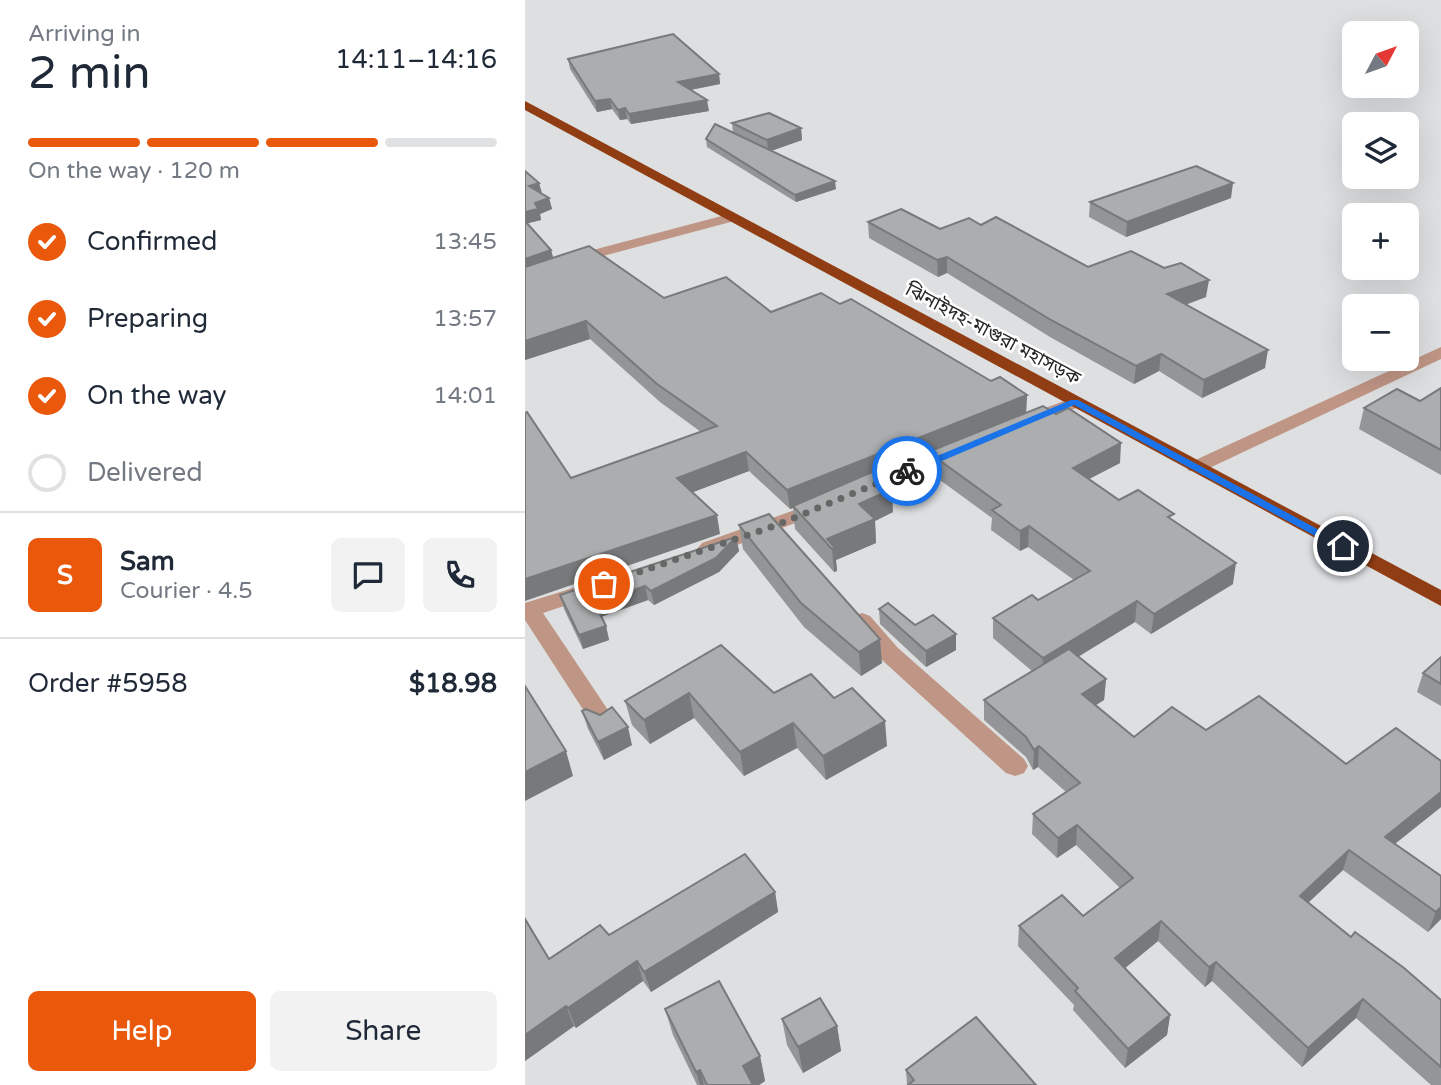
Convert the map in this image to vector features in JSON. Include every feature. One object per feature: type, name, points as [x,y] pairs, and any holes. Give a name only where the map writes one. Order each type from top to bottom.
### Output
[{"type":"highway","name":"ঝিনাইদহ-মাগুরা মহাসড়ক","points":[[525,105],[1441,599]]},
{"type":"street","points":[[525,279],[598,253],[733,217]]},
{"type":"street","points":[[1196,467],[1441,352]]},
{"type":"street","points":[[1013,427],[1075,402]]},
{"type":"street","points":[[686,556],[777,525],[976,443]]},
{"type":"street","points":[[777,525],[795,545]]},
{"type":"street","points":[[604,722],[527,611],[608,583]]},
{"type":"street","points":[[847,604],[890,654],[1015,766]]},
{"type":"building","points":[[673,34],[719,74],[678,82],[707,100],[629,114],[625,108],[618,110],[610,99],[595,101],[568,59]]},
{"type":"building","points":[[769,113],[801,128],[767,140],[732,123]]},
{"type":"building","points":[[715,124],[835,181],[795,195],[706,139]]},
{"type":"building","points":[[1196,166],[1233,183],[1127,222],[1090,202]]},
{"type":"building","points":[[525,171],[539,183],[529,186],[549,198],[535,203],[538,209],[525,212]]},
{"type":"building","points":[[901,209],[940,229],[969,218],[981,225],[996,217],[1088,267],[1131,251],[1164,268],[1181,263],[1209,280],[1167,294],[1268,350],[1204,380],[1161,354],[1136,366],[1051,320],[947,257],[937,260],[868,222]]},
{"type":"building","points":[[525,221],[551,250],[525,259]]},
{"type":"building","points":[[589,246],[664,298],[726,277],[771,312],[821,293],[840,304],[851,299],[991,381],[1000,377],[1027,395],[787,490],[746,452],[677,478],[717,515],[525,579],[525,413],[527,412],[571,478],[717,426],[657,384],[586,321],[525,341],[525,267]]},
{"type":"building","points":[[1441,388],[1441,450],[1364,408],[1397,389],[1420,401]]},
{"type":"building","points":[[1043,406],[1056,414],[1068,408],[1121,443],[1073,468],[1119,500],[1138,490],[1174,514],[1168,517],[1236,563],[1154,614],[1137,601],[1043,658],[993,618],[1032,595],[1038,600],[1090,571],[1029,526],[1020,531],[992,510],[1001,505],[928,452]]},
{"type":"building","points":[[872,472],[892,489],[859,504],[875,519],[827,539],[835,548],[832,549],[793,506]]},
{"type":"building","points":[[769,514],[880,639],[859,652],[801,603],[739,525]]},
{"type":"building","points":[[736,537],[716,558],[651,591],[645,586],[595,604],[606,626],[579,635],[560,595]]},
{"type":"building","points":[[888,603],[915,625],[933,615],[956,634],[926,651],[879,609]]},
{"type":"building","points":[[721,645],[774,693],[811,674],[834,698],[852,688],[885,721],[823,756],[793,723],[740,752],[689,693],[644,720],[625,701]]},
{"type":"building","points":[[1069,649],[1106,679],[1082,694],[1134,737],[1172,707],[1206,730],[1259,696],[1346,764],[1396,728],[1441,761],[1441,792],[1385,837],[1441,876],[1441,907],[1436,912],[1349,850],[1300,896],[1351,937],[1355,932],[1404,968],[1441,1000],[1441,1067],[1363,999],[1308,1048],[1216,962],[1209,967],[1161,921],[1115,958],[1170,1015],[1128,1049],[1075,991],[1078,988],[1019,926],[1062,895],[1083,916],[1133,878],[1077,825],[1058,838],[1033,814],[1080,783],[1039,746],[1034,750],[1026,737],[984,700]]},
{"type":"building","points":[[1441,657],[1441,684],[1423,673]]},
{"type":"building","points":[[525,686],[566,751],[525,772]]},
{"type":"building","points":[[612,707],[628,727],[598,742],[582,711],[586,709],[600,715]]},
{"type":"building","points":[[745,854],[775,892],[644,972],[637,961],[525,1035],[525,919],[549,959],[600,925],[609,935]]},
{"type":"building","points":[[719,981],[760,1056],[743,1066],[753,1085],[707,1085],[700,1070],[696,1072],[665,1009]]},
{"type":"building","points":[[820,998],[837,1026],[798,1047],[782,1019]]},
{"type":"building","points":[[976,1017],[1036,1085],[908,1085],[914,1080],[906,1070]]},
{"type":"way so far","points":[[604,584],[777,525],[907,471]]},
{"type":"route","points":[[907,471],[1075,402],[1343,546]]}]
